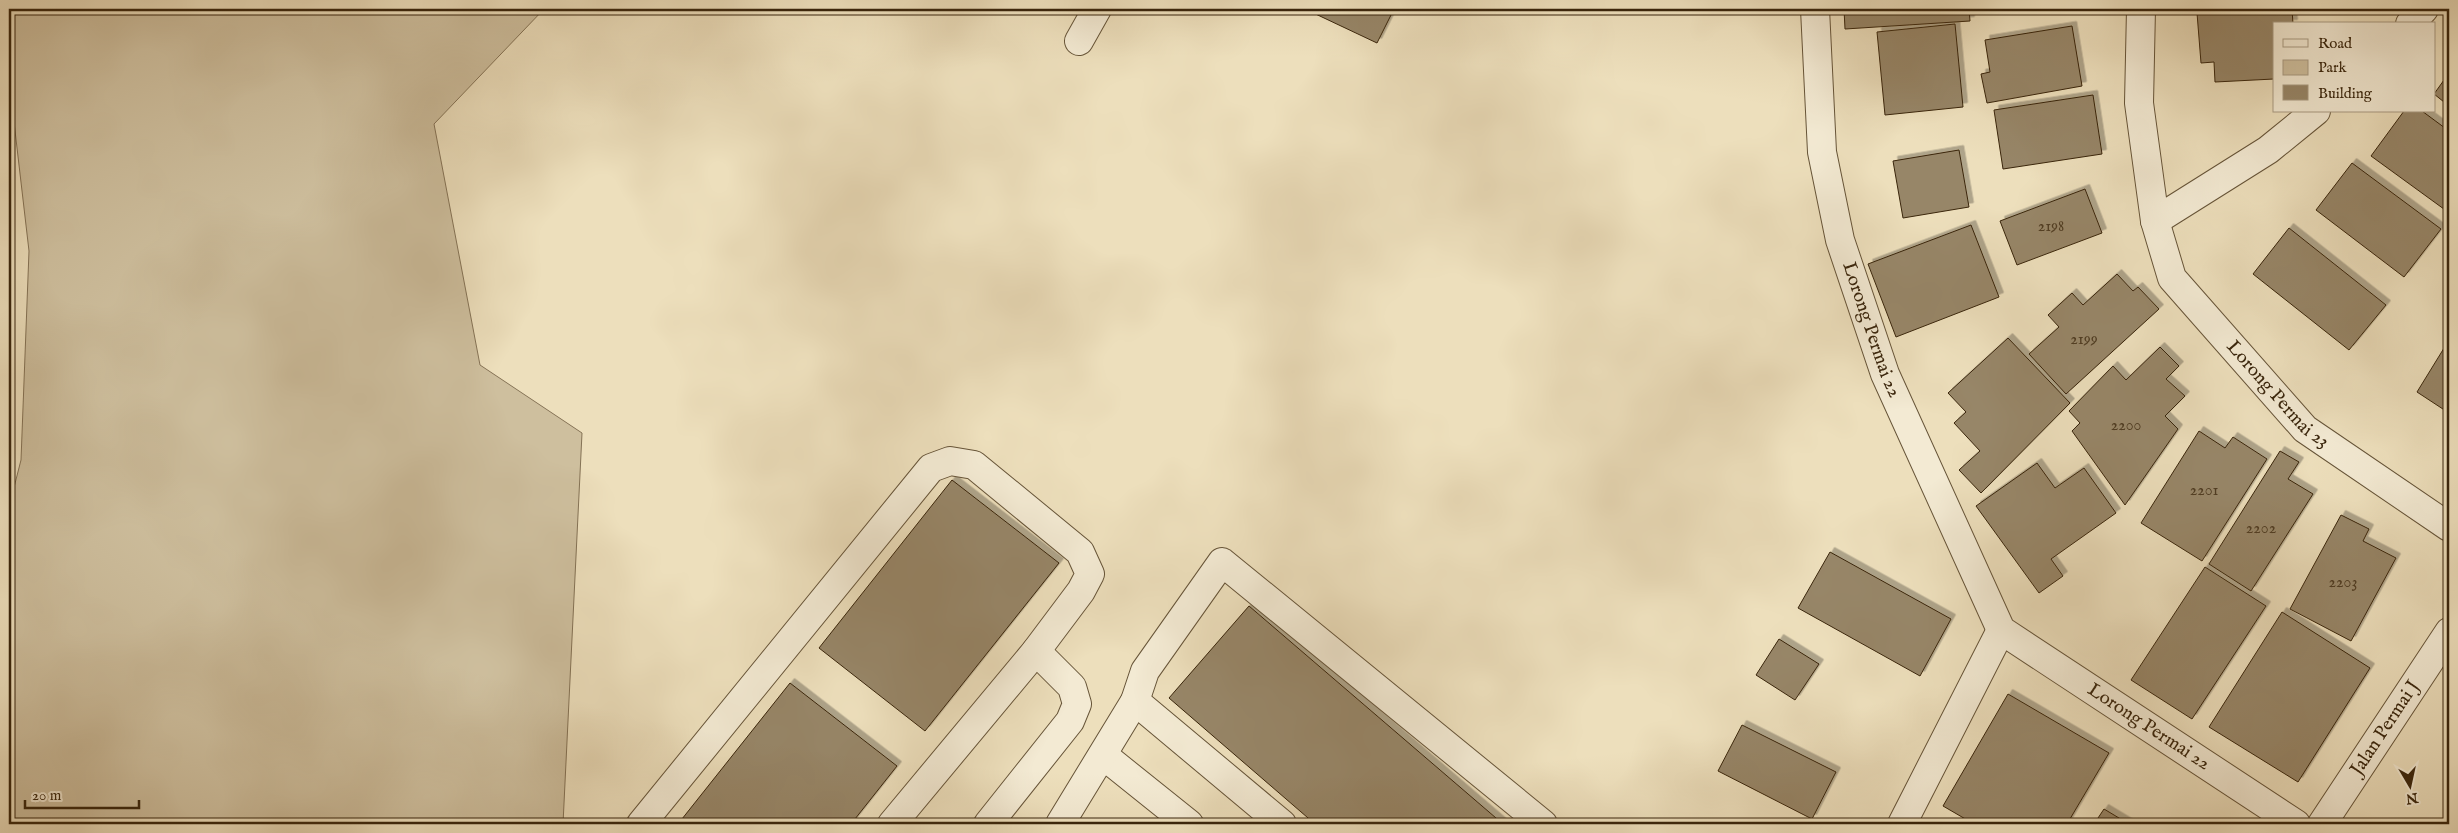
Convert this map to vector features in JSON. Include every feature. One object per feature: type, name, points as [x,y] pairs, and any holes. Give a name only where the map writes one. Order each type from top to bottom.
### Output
[{"type":"street","points":[[1079,41],[1097,9]]},
{"type":"street","name":"Lorong Permai 22","points":[[1816,9],[1822,152],[1840,240],[1885,374],[2001,630],[2296,824]]},
{"type":"street","name":"Lorong Permai 23","points":[[2141,9],[2139,103],[2155,221],[2172,278],[2306,429],[2449,527]]},
{"type":"street","points":[[2412,22],[2424,9]]},
{"type":"street","points":[[2155,221],[2268,150],[2315,112]]},
{"type":"street","points":[[641,824],[932,468],[950,461],[974,465],[1080,552],[1090,574],[1081,591],[1036,651],[892,824]]},
{"type":"street","points":[[1065,823],[1135,701],[1145,671],[1222,562],[1543,824]]},
{"type":"street","points":[[1902,824],[2001,630]]},
{"type":"street","name":"Jalan Permai J","points":[[2322,824],[2449,632]]},
{"type":"street","points":[[988,824],[1070,721],[1078,704],[1072,687],[1036,651]]},
{"type":"street","points":[[1135,701],[1282,824]]},
{"type":"street","points":[[1103,755],[1189,824]]},
{"type":"green space","points":[[9,9],[544,9],[434,124],[480,365],[582,433],[563,824],[9,824],[9,507],[21,460],[29,251],[9,79]]},
{"type":"building","points":[[1305,9],[1394,9],[1377,43]]},
{"type":"building","points":[[1844,9],[1969,9],[1970,21],[1845,29]]},
{"type":"building","points":[[2292,9],[2293,22],[2273,22],[2273,79],[2215,82],[2214,62],[2201,63],[2197,13]]},
{"type":"building","points":[[1955,24],[1963,107],[1885,115],[1877,32]]},
{"type":"building","points":[[2072,26],[2082,86],[1987,103],[1981,74],[1990,72],[1985,40]]},
{"type":"building","points":[[2449,73],[2449,106],[2436,96],[2436,91]]},
{"type":"building","points":[[2093,95],[2102,154],[2003,169],[1994,110]]},
{"type":"building","points":[[2403,112],[2423,112],[2449,131],[2448,212],[2371,156]]},
{"type":"building","points":[[1959,150],[1969,207],[1903,218],[1893,161]]},
{"type":"building","points":[[2352,163],[2441,229],[2404,277],[2316,210]]},
{"type":"building","points":[[2085,189],[2102,233],[2017,265],[2000,221]]},
{"type":"building","points":[[1971,225],[1999,297],[1896,337],[1868,264]]},
{"type":"building","points":[[2289,228],[2386,305],[2349,350],[2253,274]]},
{"type":"building","points":[[2117,274],[2133,291],[2138,287],[2159,309],[2066,394],[2029,354],[2059,327],[2048,315],[2072,293],[2083,305]]},
{"type":"building","points":[[2008,338],[2070,403],[1981,493],[1959,470],[1980,451],[1954,423],[1966,412],[1948,393]]},
{"type":"building","points":[[2449,340],[2449,413],[2417,392]]},
{"type":"building","points":[[2160,347],[2179,366],[2166,379],[2185,396],[2165,416],[2178,429],[2125,505],[2072,431],[2080,423],[2069,411],[2113,366],[2126,380]]},
{"type":"building","points":[[2199,431],[2225,448],[2233,437],[2267,459],[2202,561],[2141,523]]},
{"type":"building","points":[[2280,451],[2299,462],[2288,479],[2313,494],[2251,591],[2209,564]]},
{"type":"building","points":[[2037,463],[2055,488],[2084,468],[2116,513],[2051,559],[2063,576],[2039,593],[1976,506]]},
{"type":"building","points":[[952,480],[1059,563],[925,731],[819,648]]},
{"type":"building","points":[[2341,515],[2369,529],[2363,541],[2396,558],[2351,641],[2290,609]]},
{"type":"building","points":[[1830,552],[1951,619],[1920,676],[1798,608]]},
{"type":"building","points":[[2205,567],[2266,606],[2192,719],[2131,680]]},
{"type":"building","points":[[1249,606],[1503,824],[1315,824],[1169,698]]},
{"type":"building","points":[[2282,612],[2370,668],[2298,782],[2209,727]]},
{"type":"building","points":[[1779,639],[1819,664],[1795,700],[1756,675]]},
{"type":"building","points":[[790,683],[897,766],[851,824],[678,824]]},
{"type":"building","points":[[2008,694],[2109,753],[2067,824],[1974,824],[1943,806]]},
{"type":"building","points":[[1742,725],[1836,772],[1812,819],[1718,771]]},
{"type":"building","points":[[2104,809],[2129,824],[2094,824]]}]
